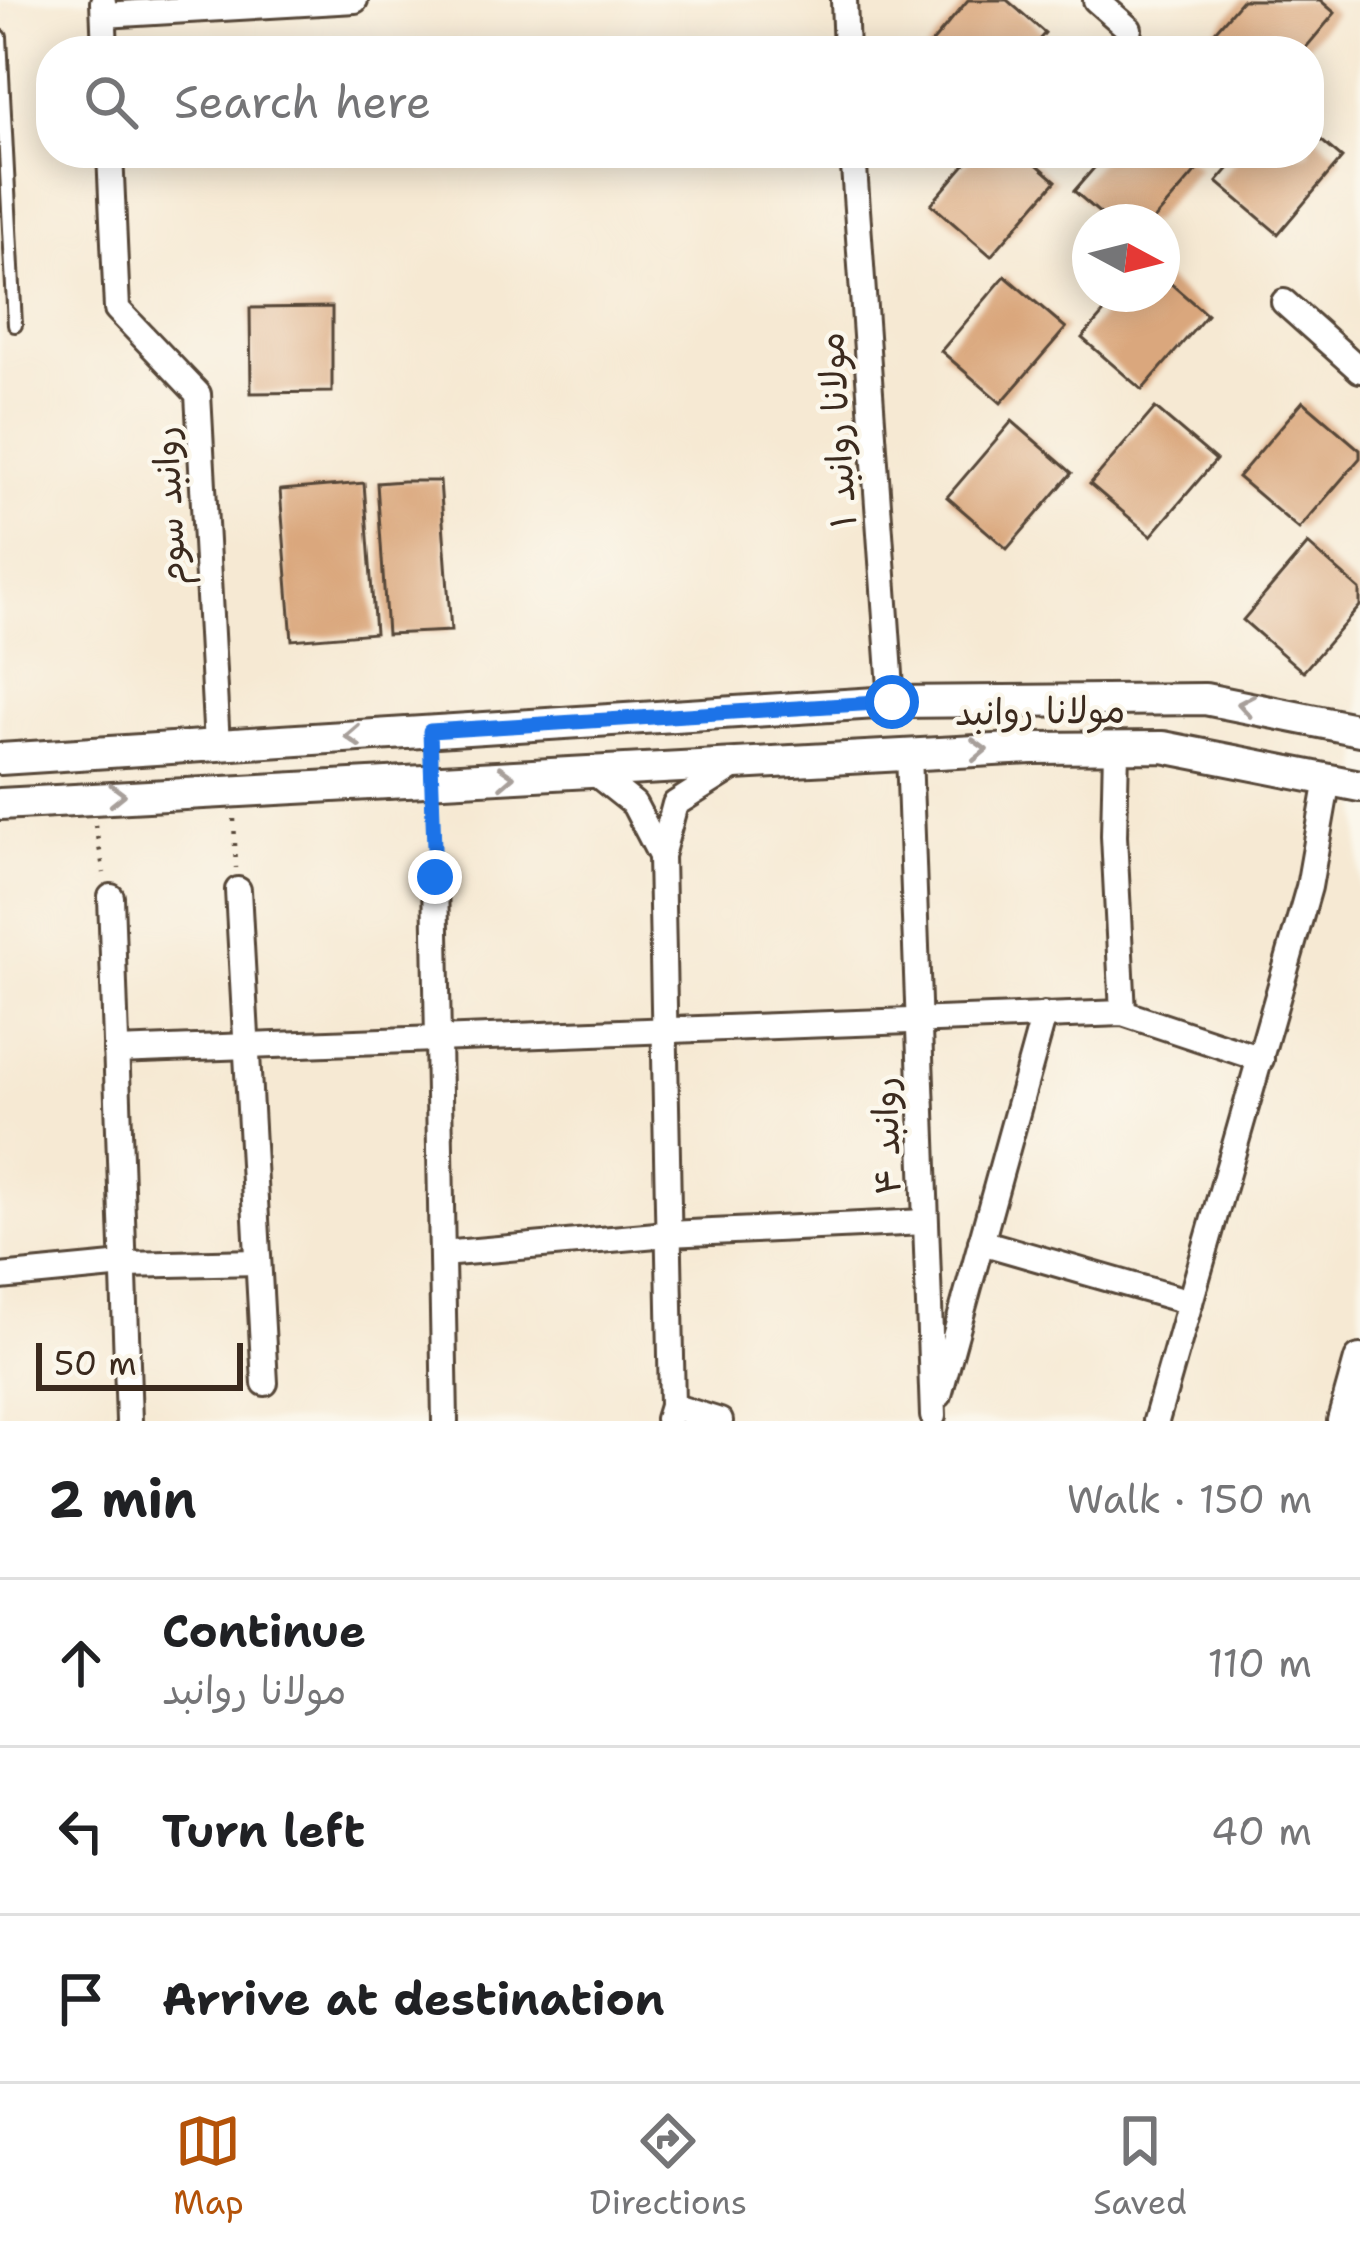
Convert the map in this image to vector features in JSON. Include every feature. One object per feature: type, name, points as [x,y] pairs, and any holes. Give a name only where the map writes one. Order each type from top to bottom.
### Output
[{"type":"street","points":[[103,8],[355,0]]},
{"type":"street","points":[[844,0],[845,36]]},
{"type":"street","points":[[1096,0],[1129,28]]},
{"type":"street","name":"روانبد سوم","points":[[111,168],[117,309],[199,394],[218,745]]},
{"type":"street","name":"مولانا روانبد ۱","points":[[854,168],[892,702]]},
{"type":"street","points":[[1284,302],[1360,370]]},
{"type":"street","name":"مولانا روانبد","points":[[11,759],[892,702],[1205,699],[1360,730]]},
{"type":"street","points":[[430,731],[430,781]]},
{"type":"street","name":"مولانا روانبد","points":[[8,808],[92,796],[909,753],[1163,747],[1360,786]]},
{"type":"street","points":[[1116,749],[1114,836],[1123,1013]]},
{"type":"street","name":"روانبد ۴","points":[[909,753],[932,1419]]},
{"type":"street","points":[[8,808],[11,759]]},
{"type":"street","points":[[720,1421],[670,1414],[669,1030],[661,856],[675,804],[737,765]]},
{"type":"street","points":[[596,773],[634,804],[661,856]]},
{"type":"street","points":[[1156,1421],[1309,887],[1328,778]]},
{"type":"street","points":[[435,877],[445,1421]]},
{"type":"street","points":[[238,890],[265,1383]]},
{"type":"street","points":[[111,897],[129,1421]]},
{"type":"street","points":[[116,1051],[1123,1013],[1262,1060]]},
{"type":"street","points":[[932,1419],[1043,1016]]},
{"type":"street","points":[[442,1254],[668,1234],[925,1222]]},
{"type":"street","points":[[981,1242],[1190,1302]]},
{"type":"street","points":[[0,1277],[124,1265],[258,1262]]},
{"type":"street","points":[[1342,1421],[1360,1360]]},
{"type":"lane","points":[[0,38],[15,326]]},
{"type":"path","points":[[430,781],[435,877]]},
{"type":"path","points":[[232,790],[238,890]]},
{"type":"path","points":[[92,796],[111,897]]},
{"type":"building","points":[[968,0],[1007,0],[1045,33],[1042,36],[938,36]]},
{"type":"building","points":[[1242,0],[1320,0],[1335,13],[1316,36],[1211,36]]},
{"type":"building","points":[[1324,143],[1342,158],[1278,234],[1217,182],[1229,168],[1324,168]]},
{"type":"building","points":[[962,168],[1041,168],[1056,181],[991,256],[931,204]]},
{"type":"building","points":[[1094,168],[1199,168],[1168,204],[1089,204],[1074,191]]},
{"type":"building","points":[[1005,276],[1066,328],[1001,403],[941,351]]},
{"type":"building","points":[[1180,292],[1207,315],[1142,390],[1082,338],[1104,312],[1180,312]]},
{"type":"building","points":[[332,307],[332,392],[251,393],[250,308]]},
{"type":"building","points":[[1303,401],[1360,450],[1360,458],[1299,529],[1238,477]]},
{"type":"building","points":[[1155,408],[1216,460],[1151,536],[1090,484]]},
{"type":"building","points":[[1012,421],[1072,473],[1007,549],[947,497]]},
{"type":"building","points":[[440,481],[451,631],[387,634],[377,483]]},
{"type":"building","points":[[364,483],[375,633],[292,640],[280,490]]},
{"type":"building","points":[[1308,544],[1360,590],[1360,606],[1303,672],[1243,620]]},
{"type":"route","points":[[435,877],[430,731],[892,702]]}]
